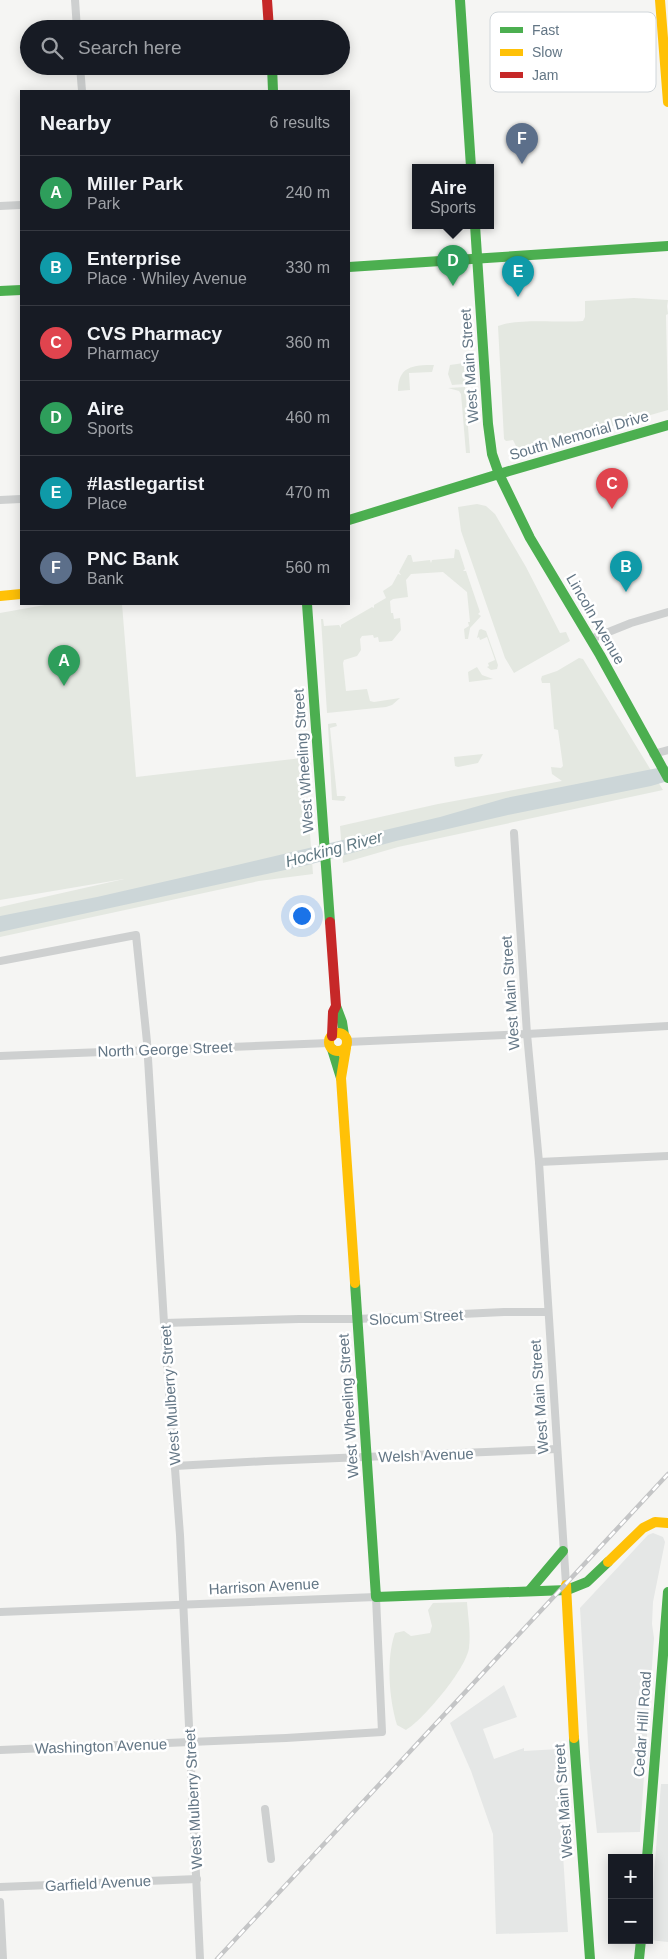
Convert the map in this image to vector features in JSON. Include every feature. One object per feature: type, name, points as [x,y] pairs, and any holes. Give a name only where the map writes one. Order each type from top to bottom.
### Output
[{"type":"main road","points":[[267,0],[268,20]]},
{"type":"main road","points":[[460,0],[471,164]]},
{"type":"main road","points":[[660,0],[668,102]]},
{"type":"main road","points":[[272,75],[273,90]]},
{"type":"main road","name":"West Main Street","points":[[475,229],[488,424],[492,454],[499,474]]},
{"type":"main road","points":[[350,267],[668,246]]},
{"type":"main road","points":[[0,291],[20,290]]},
{"type":"main road","name":"South Memorial Drive","points":[[350,520],[668,425]]},
{"type":"main road","name":"Lincoln Avenue","points":[[499,474],[512,507],[591,639],[668,778]]},
{"type":"main road","points":[[0,596],[20,594]]},
{"type":"main road","name":"West Wheeling Street","points":[[307,605],[336,1006],[341,1017],[346,1042],[341,1078],[376,1597]]},
{"type":"main road","name":"West Wheeling Street","points":[[336,1006],[333,1012],[331,1042],[341,1078]]},
{"type":"main road","points":[[340,1033],[346,1042],[338,1051],[331,1042],[340,1033]]},
{"type":"main road","name":"Harrison Avenue","points":[[376,1597],[530,1590],[566,1587],[587,1582],[643,1528],[655,1522],[668,1523]]},
{"type":"main road","points":[[530,1590],[563,1550]]},
{"type":"main road","name":"West Main Street","points":[[566,1587],[590,1959]]},
{"type":"main road","name":"Cedar Hill Road","points":[[647,1854],[668,1592]]},
{"type":"main road","points":[[639,1959],[641,1944]]},
{"type":"street","points":[[75,0],[76,20]]},
{"type":"street","points":[[81,75],[82,90]]},
{"type":"street","points":[[0,206],[20,205]]},
{"type":"street","points":[[0,500],[20,498]]},
{"type":"street","points":[[591,639],[631,623],[667,614]]},
{"type":"street","points":[[655,757],[668,750]]},
{"type":"street","name":"West Main Street","points":[[514,833],[527,1034],[539,1162],[566,1587]]},
{"type":"street","name":"West Mulberry Street","points":[[0,961],[136,935],[147,1050],[184,1605],[200,1959]]},
{"type":"street","points":[[346,1042],[668,1026]]},
{"type":"street","name":"North George Street","points":[[0,1056],[331,1042]]},
{"type":"street","points":[[539,1162],[668,1156]]},
{"type":"street","name":"Slocum Street","points":[[164,1323],[357,1319],[504,1312],[548,1312]]},
{"type":"street","name":"Welsh Avenue","points":[[175,1466],[266,1460],[366,1458],[557,1449]]},
{"type":"street","name":"Harrison Avenue","points":[[0,1612],[376,1597]]},
{"type":"street","name":"West Wheeling Street","points":[[376,1597],[382,1732]]},
{"type":"street","name":"Washington Avenue","points":[[0,1750],[382,1732]]},
{"type":"street","points":[[265,1809],[270,1859]]},
{"type":"street","name":"Garfield Avenue","points":[[0,1888],[197,1879]]},
{"type":"street","points":[[0,1902],[3,1959]]},
{"type":"shaded area","points":[[634,298],[668,300],[668,314],[666,315],[668,410],[522,452],[518,450],[513,440],[506,441],[504,439],[498,326],[527,321],[583,321],[585,317],[585,301]]},
{"type":"shaded area","points":[[464,363],[465,384],[452,385],[448,374],[450,365]]},
{"type":"shaded area","points":[[434,365],[432,372],[409,373],[410,390],[398,391],[401,376],[408,369]]},
{"type":"shaded area","points":[[465,387],[470,453],[466,453],[461,394],[459,391],[448,388]]},
{"type":"shaded area","points":[[477,504],[486,506],[495,514],[526,567],[560,633],[566,632],[570,641],[514,673],[505,658],[461,531],[458,507]]},
{"type":"shaded area","points":[[455,549],[459,550],[465,569],[463,571],[466,571],[480,612],[478,614],[481,616],[470,628],[468,639],[465,639],[464,629],[469,626],[468,622],[470,622],[467,592],[443,572],[411,574],[406,580],[408,597],[390,601],[391,613],[393,613],[394,619],[400,618],[401,630],[392,641],[379,642],[378,637],[374,638],[373,635],[362,636],[360,639],[361,650],[357,656],[344,660],[343,663],[346,691],[367,689],[370,701],[374,702],[400,698],[392,705],[386,707],[327,713],[321,619],[323,619],[324,626],[339,625],[341,628],[341,625],[372,607],[374,608],[374,605],[386,598],[383,591],[392,585],[398,574],[401,575],[399,572],[408,555],[411,555],[413,562],[430,560],[431,563],[432,560],[454,558]]},
{"type":"shaded area","points":[[44,605],[122,605],[136,777],[302,758],[313,874],[259,881],[0,937],[0,907],[124,879],[0,900],[0,613]]},
{"type":"shaded area","points":[[481,629],[486,631],[498,665],[497,669],[491,670],[487,667],[489,666],[488,663],[495,660],[487,637],[480,640],[479,637],[477,638]]},
{"type":"shaded area","points":[[579,658],[583,659],[663,790],[398,847],[343,863],[340,826],[438,804],[562,781],[552,774],[551,767],[561,768],[563,766],[558,730],[554,729],[550,683],[542,683],[541,679],[542,676],[557,671]]},
{"type":"shaded area","points":[[477,667],[482,675],[493,679],[469,682],[468,672]]},
{"type":"shaded area","points":[[336,723],[337,726],[330,728],[337,796],[346,797],[344,801],[332,800],[328,724]]},
{"type":"shaded area","points":[[483,754],[478,763],[455,766],[454,757]]},
{"type":"shaded area","points":[[653,1533],[663,1537],[665,1542],[653,1602],[652,1624],[654,1638],[640,1832],[597,1833],[589,1759],[580,1608],[648,1535]]},
{"type":"shaded area","points":[[467,1602],[470,1637],[466,1657],[443,1693],[423,1716],[406,1730],[397,1725],[390,1691],[390,1655],[395,1633],[404,1631],[411,1636],[430,1633],[432,1626],[428,1610],[433,1603]]},
{"type":"shaded area","points":[[504,1685],[517,1717],[483,1729],[494,1759],[524,1748],[524,1751],[559,1749],[566,1838],[562,1839],[568,1932],[496,1934],[493,1834],[471,1771],[450,1723]]},
{"type":"shaded area","points":[[661,1784],[668,1784],[668,1942],[653,1940],[653,1888]]},
{"type":"water","name":"Hocking River","points":[[668,766],[668,781],[651,786],[508,815],[396,841],[308,865],[0,932],[0,916],[97,897],[237,865],[440,817],[506,798]]},
{"type":"railway","points":[[217,1959],[668,1474]]},
{"type":"traffic: fast","points":[[460,0],[471,164]]},
{"type":"traffic: fast","points":[[272,75],[273,90]]},
{"type":"traffic: fast","points":[[475,229],[488,424],[492,454],[499,474],[668,425]]},
{"type":"traffic: fast","points":[[350,267],[668,246]]},
{"type":"traffic: fast","points":[[0,291],[20,290]]},
{"type":"traffic: fast","points":[[350,520],[499,474],[530,538],[600,655],[668,778]]},
{"type":"traffic: fast","points":[[307,605],[330,922]]},
{"type":"traffic: fast","points":[[336,1006],[342,1022],[344,1035]]},
{"type":"traffic: fast","points":[[332,1049],[341,1078]]},
{"type":"traffic: fast","points":[[355,1283],[376,1597],[567,1590],[587,1582],[608,1562]]},
{"type":"traffic: fast","points":[[530,1590],[563,1551]]},
{"type":"traffic: fast","points":[[647,1854],[668,1592]]},
{"type":"traffic: fast","points":[[574,1738],[590,1959]]},
{"type":"traffic: fast","points":[[639,1959],[641,1944]]},
{"type":"traffic: slow","points":[[660,0],[668,102]]},
{"type":"traffic: slow","points":[[0,596],[20,594]]},
{"type":"traffic: slow","points":[[338,1033],[344,1036],[347,1042],[344,1048],[338,1051],[332,1048],[329,1042],[332,1036],[338,1033]]},
{"type":"traffic: slow","points":[[346,1048],[341,1078],[355,1283]]},
{"type":"traffic: slow","points":[[608,1562],[643,1528],[655,1522],[668,1523]]},
{"type":"traffic: slow","points":[[566,1585],[574,1738]]},
{"type":"traffic: jam","points":[[267,0],[268,20]]},
{"type":"traffic: jam","points":[[330,922],[336,1006],[333,1012],[332,1036]]},
{"type":"place","name":"PNC Bank","points":[[522,164]]},
{"type":"place","name":"Aire","points":[[453,286]]},
{"type":"place","name":"#lastlegartist","points":[[518,297]]},
{"type":"place","name":"CVS Pharmacy","points":[[612,509]]},
{"type":"place","name":"Enterprise","points":[[626,592]]},
{"type":"place","name":"Miller Park","points":[[64,686]]}]
